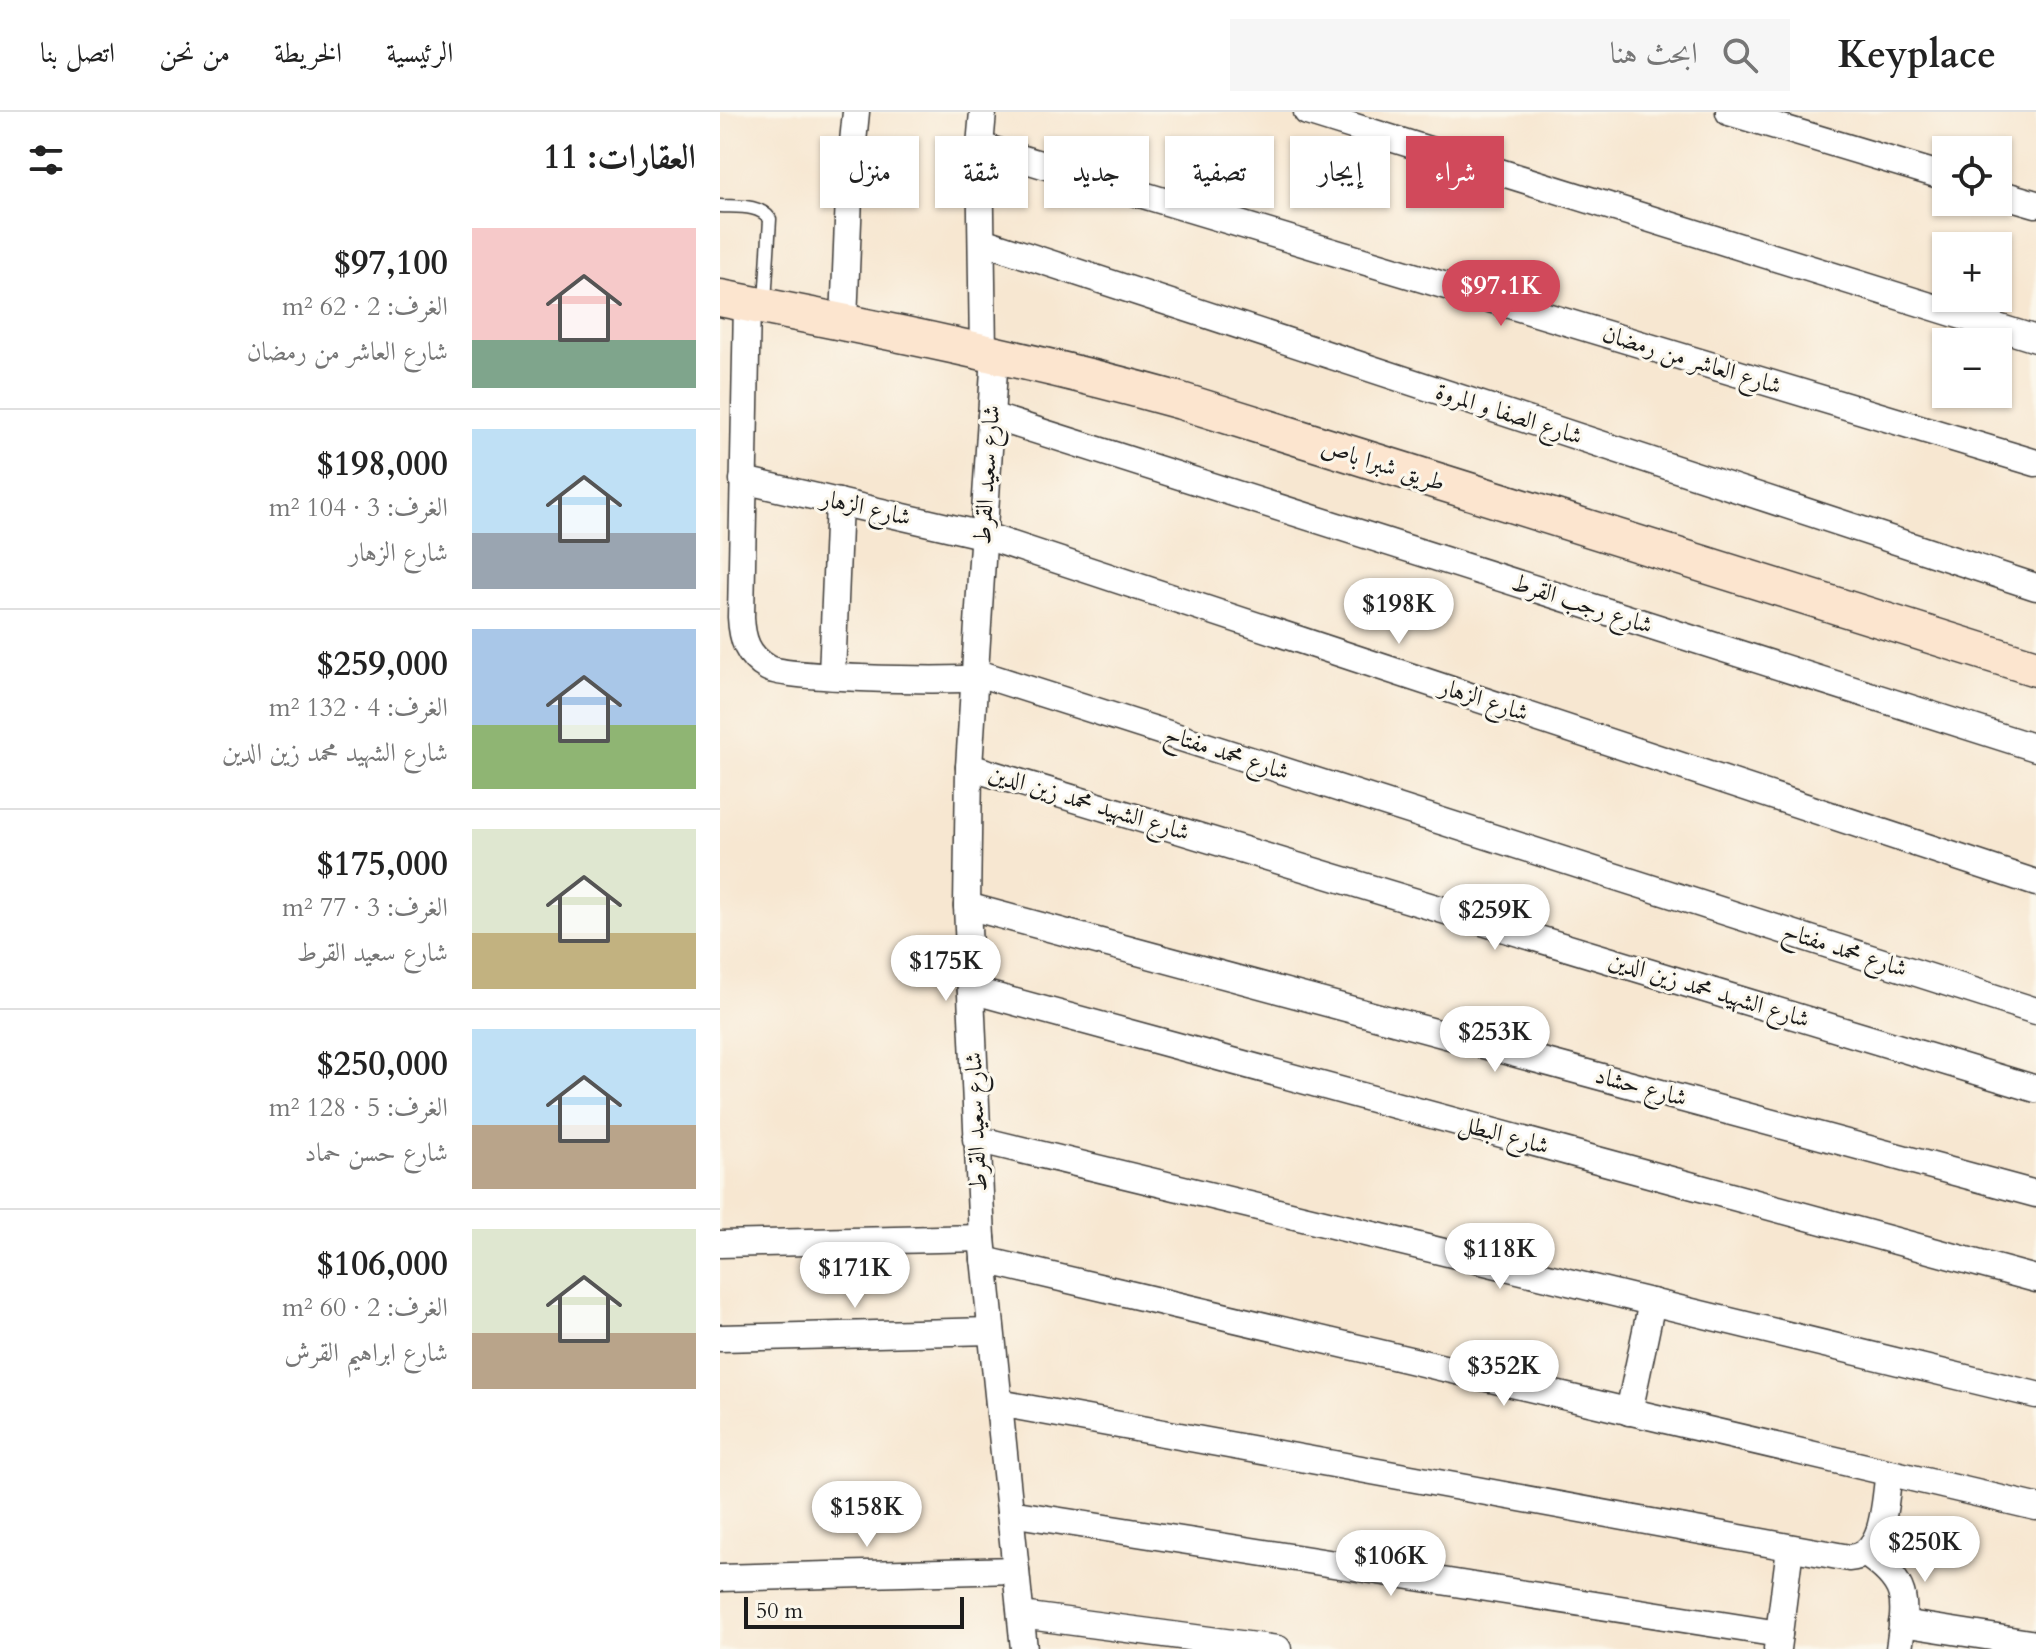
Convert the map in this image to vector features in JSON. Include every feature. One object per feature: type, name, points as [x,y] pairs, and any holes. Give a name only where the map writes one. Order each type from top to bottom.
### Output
[{"type":"main road","name":"طريق شبرا باص","points":[[744,302],[989,352],[1181,401],[2036,668]]},
{"type":"street","points":[[844,321],[850,172],[856,112]]},
{"type":"street","name":"شارع سعيد القرط","points":[[981,136],[983,112]]},
{"type":"street","points":[[1307,112],[2036,339]]},
{"type":"street","points":[[1729,112],[1932,173]]},
{"type":"street","name":"شارع العاشر من رمضان","points":[[1028,160],[2036,463]]},
{"type":"street","points":[[2012,197],[2036,204]]},
{"type":"street","name":"شارع سعيد القرط","points":[[981,208],[991,416],[969,767],[967,906],[983,1249],[1024,1649]]},
{"type":"street","name":"شارع الصفا و المروة","points":[[982,241],[2036,587]]},
{"type":"street","name":"شارع محمد مفتاح","points":[[744,302],[742,638],[752,657],[770,670],[791,674],[960,679],[987,676],[2036,1011]]},
{"type":"street","name":"شارع رجب القرط","points":[[991,416],[2036,748]]},
{"type":"street","name":"شارع الزهار","points":[[743,480],[982,535],[2036,883]]},
{"type":"street","points":[[832,675],[839,502]]},
{"type":"street","name":"شارع الشهيد محمد زين الدين","points":[[969,767],[2036,1089]]},
{"type":"street","name":"شارع حشاد","points":[[967,906],[2036,1194]]},
{"type":"street","name":"شارع البطل","points":[[971,990],[2036,1279]]},
{"type":"street","points":[[976,1139],[2036,1395]]},
{"type":"street","points":[[720,1244],[983,1249],[1629,1412],[2036,1507]]},
{"type":"street","points":[[1629,1412],[1652,1302]]},
{"type":"street","points":[[720,1338],[991,1331]]},
{"type":"street","points":[[999,1403],[1849,1558],[1866,1554],[1876,1541],[1889,1473]]},
{"type":"street","points":[[1010,1513],[1778,1642],[1790,1548]]},
{"type":"street","points":[[1866,1554],[1891,1573],[1899,1584],[1903,1597],[1901,1636],[2036,1644]]},
{"type":"street","points":[[720,1578],[1016,1570]]},
{"type":"street","points":[[1021,1615],[1278,1649]]},
{"type":"lane","points":[[720,206],[757,209],[765,212],[770,219],[744,302]]}]
